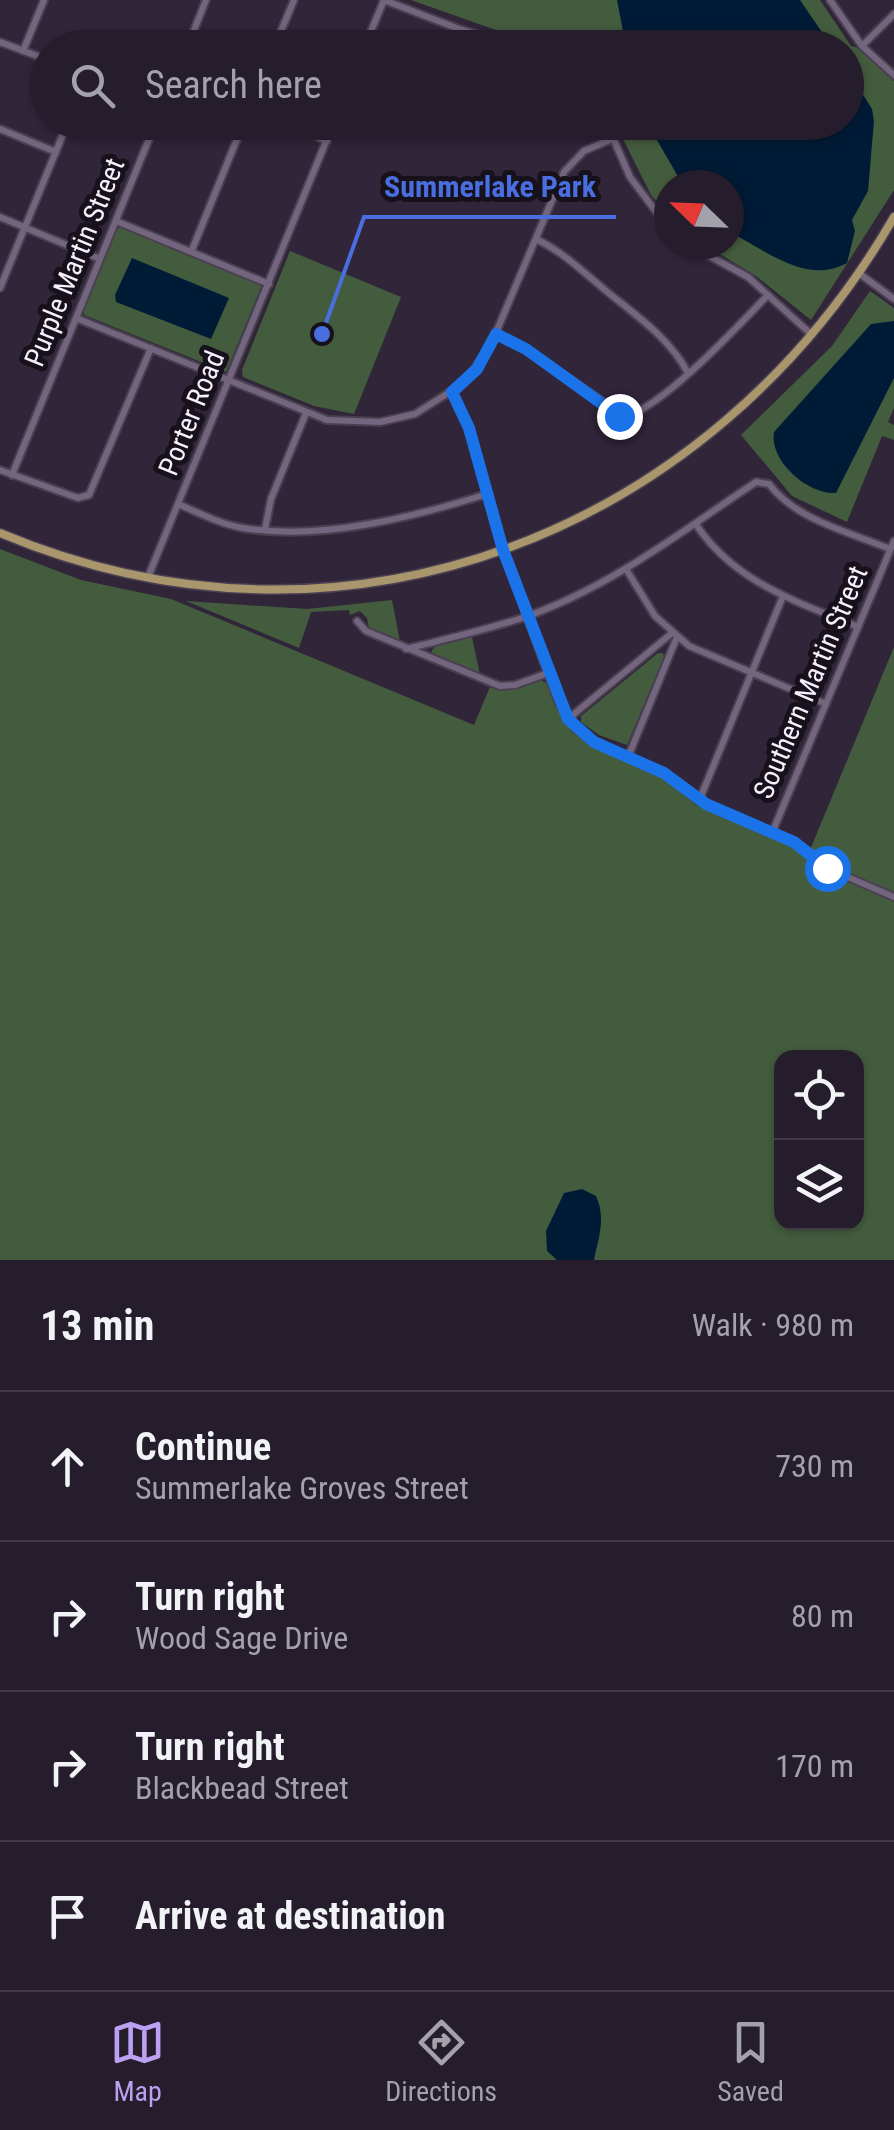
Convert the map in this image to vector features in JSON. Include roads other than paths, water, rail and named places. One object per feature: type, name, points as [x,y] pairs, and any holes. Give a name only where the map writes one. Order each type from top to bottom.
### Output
[{"type":"main road","points":[[0,533],[84,563],[148,578],[252,588],[358,584],[449,568],[503,550],[574,522],[621,497],[678,460],[752,399],[813,336],[860,274],[894,217]]},
{"type":"street","points":[[32,30],[44,0]]},
{"type":"street","points":[[194,30],[206,0]]},
{"type":"street","points":[[282,30],[294,0]]},
{"type":"street","points":[[372,30],[384,0],[459,30]]},
{"type":"street","points":[[830,0],[851,30]]},
{"type":"street","points":[[864,44],[894,14]]},
{"type":"street","points":[[23,51],[30,34]]},
{"type":"street","points":[[0,42],[30,54]]},
{"type":"street","points":[[864,48],[894,75]]},
{"type":"street","points":[[0,129],[56,152]]},
{"type":"street","points":[[0,288],[61,140]]},
{"type":"street","name":"Purple Martin Street","points":[[12,475],[149,140]]},
{"type":"street","points":[[192,250],[237,140]]},
{"type":"street","points":[[76,318],[306,413],[342,422],[380,422],[415,414],[452,392],[477,369],[496,334],[564,172],[584,151],[610,140]]},
{"type":"street","points":[[612,140],[630,177],[654,209]]},
{"type":"street","name":"Porter Road","points":[[148,578],[326,141]]},
{"type":"street","points":[[0,217],[100,259]]},
{"type":"street","points":[[116,221],[269,284]]},
{"type":"street","points":[[536,238],[563,253],[650,326],[688,373]]},
{"type":"street","points":[[717,260],[748,277],[813,336]]},
{"type":"street","points":[[860,274],[894,299]]},
{"type":"street","points":[[496,334],[526,349],[625,417],[639,411],[688,373],[768,295]]},
{"type":"street","points":[[0,470],[78,498],[90,495],[152,348]]},
{"type":"street","points":[[452,392],[469,428],[503,550],[568,719],[588,739],[664,773],[698,801],[794,842],[834,872],[894,897]]},
{"type":"street","points":[[265,529],[271,499],[306,413]]},
{"type":"street","points":[[406,649],[528,616],[626,568],[697,526],[752,484],[766,482],[800,512],[890,550]]},
{"type":"street","points":[[178,504],[234,526],[325,528],[392,520],[487,494]]},
{"type":"street","points":[[697,526],[734,569],[784,596],[858,626]]},
{"type":"street","name":"Southern Martin Street","points":[[890,550],[894,527]]},
{"type":"street","name":"Southern Martin Street","points":[[772,832],[894,540]]},
{"type":"street","points":[[626,568],[647,605],[674,635],[699,651],[826,704]]},
{"type":"street","points":[[698,801],[784,596]]},
{"type":"street","points":[[356,621],[366,631],[500,686],[515,686],[548,673]]},
{"type":"street","points":[[568,719],[674,635]]},
{"type":"street","points":[[628,757],[674,635]]},
{"type":"water","points":[[617,0],[800,0],[820,30],[623,30]]},
{"type":"water","points":[[864,96],[874,121],[868,191],[852,220],[855,231],[847,263],[816,270],[786,262],[744,240],[744,170],[674,170],[657,140],[864,140]]},
{"type":"water","points":[[132,258],[229,298],[211,339],[116,302],[115,295]]},
{"type":"water","points":[[894,321],[894,378],[836,493],[814,488],[784,465],[774,443],[774,432],[871,324]]},
{"type":"water","points":[[582,1189],[596,1196],[601,1212],[594,1260],[557,1260],[547,1251],[546,1231],[564,1193]]},
{"type":"place","name":"Summerlake Park","points":[[322,334]]}]
